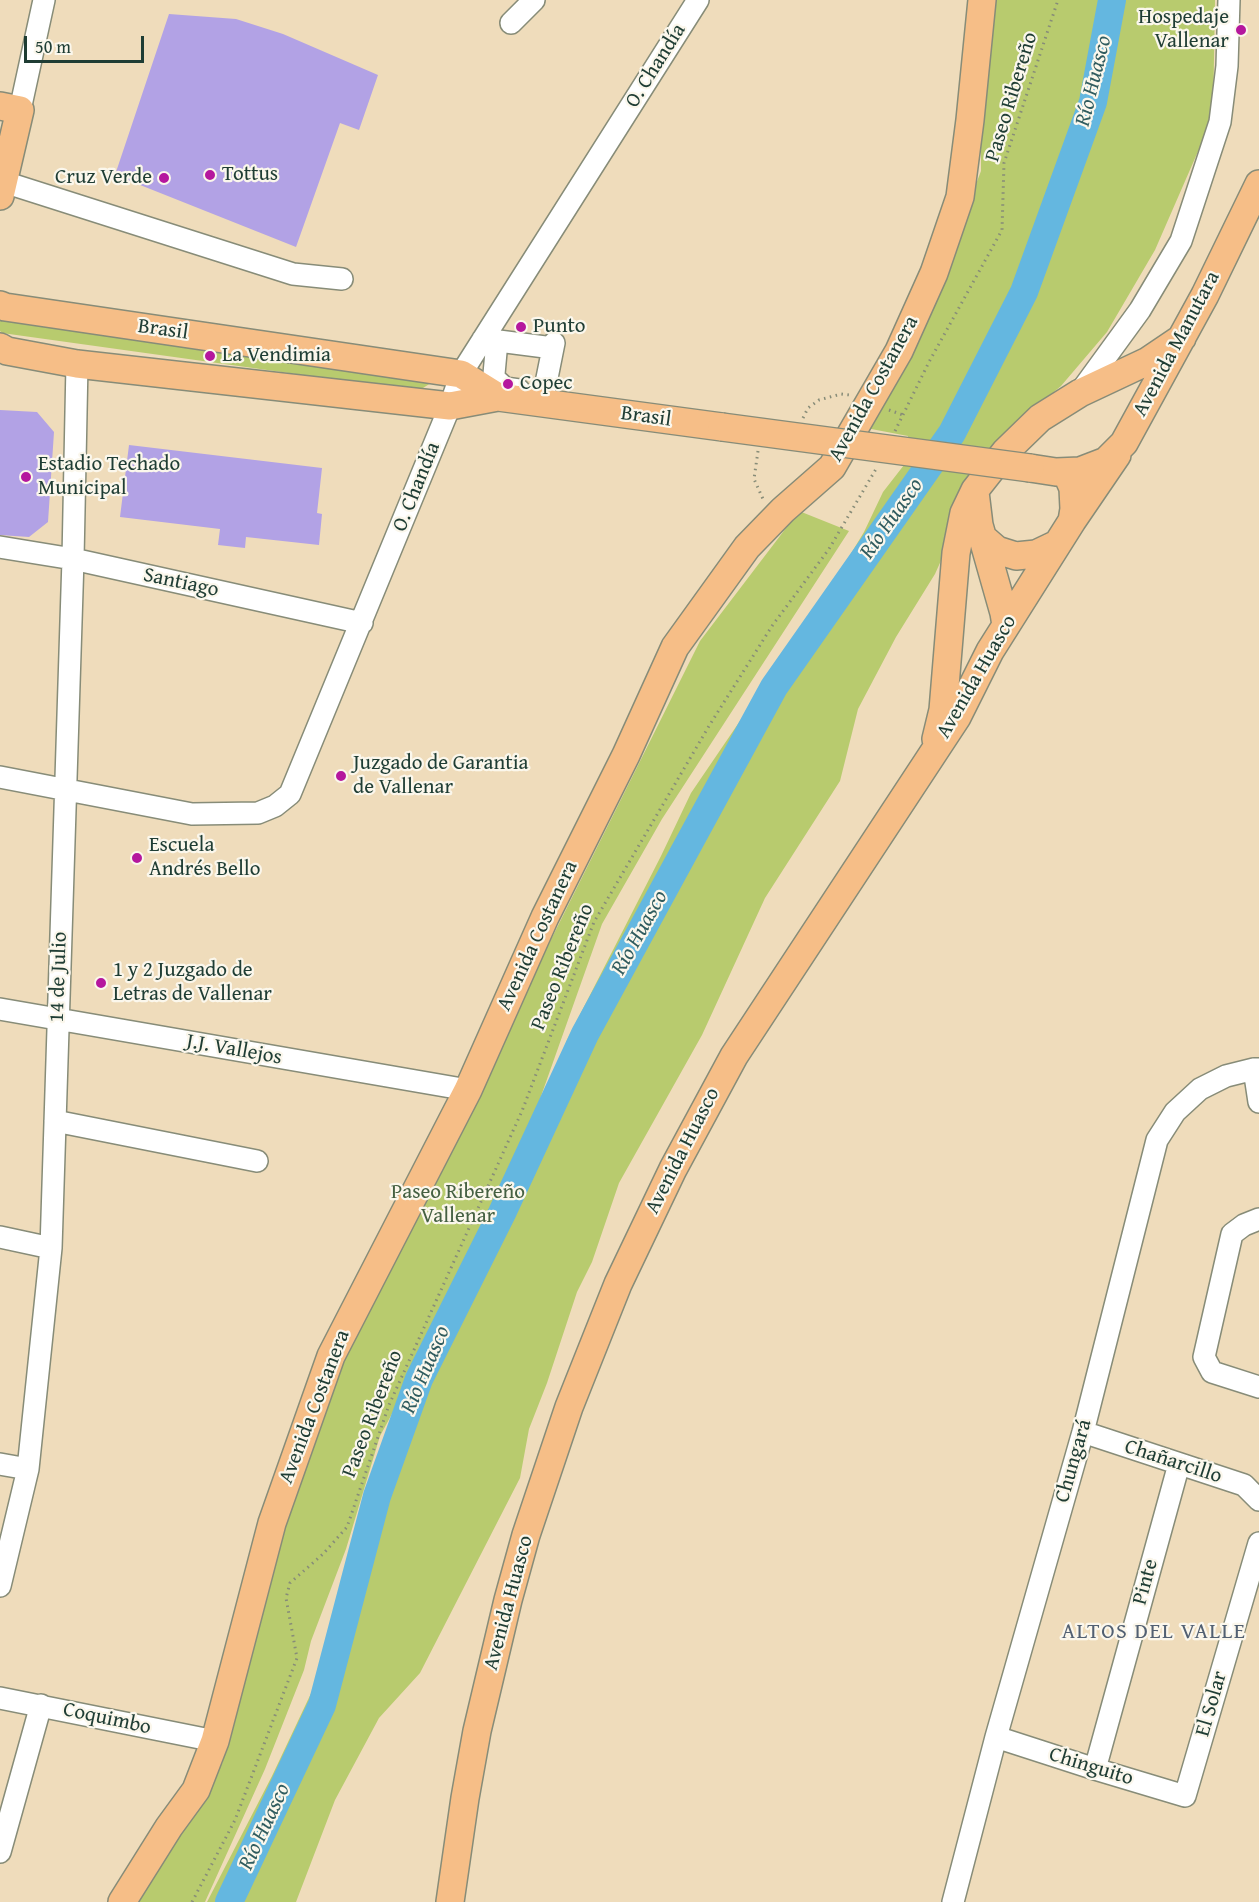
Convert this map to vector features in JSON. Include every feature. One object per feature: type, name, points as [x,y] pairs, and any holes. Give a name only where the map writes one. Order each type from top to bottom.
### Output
[{"type":"main road","name":"Avenida Costanera","points":[[122,1902],[169,1827],[196,1790],[215,1741],[272,1523],[331,1356],[468,1090],[545,917],[626,754],[675,647],[747,547],[783,510],[832,467],[899,351],[934,273],[960,197],[982,0]]},
{"type":"main road","points":[[2,189],[10,108]]},
{"type":"main road","name":"Avenida Manutara","points":[[1066,472],[1080,471],[1106,461],[1124,443],[1182,338],[1259,184]]},
{"type":"main road","name":"Brasil","points":[[2,306],[460,374],[498,397]]},
{"type":"main road","points":[[932,753],[943,710],[956,554],[964,513],[975,490],[989,470],[1021,434],[1040,418],[1080,393],[1131,370],[1182,338]]},
{"type":"main road","name":"Brasil","points":[[2,350],[77,364],[450,406],[498,397],[543,398],[722,427],[1066,472]]},
{"type":"main road","name":"Avenida Huasco","points":[[450,1902],[477,1731],[508,1600],[526,1535],[561,1428],[618,1284],[673,1168],[734,1056],[964,706],[990,651],[1124,443]]},
{"type":"main road","points":[[1066,472],[1073,488],[1072,521]]},
{"type":"main road","points":[[975,490],[982,537],[1006,625]]},
{"type":"main road","points":[[982,537],[997,550],[1016,556],[1036,554],[1057,544]]},
{"type":"main road","points":[[951,624],[954,638],[964,648],[977,653],[990,651]]},
{"type":"street","points":[[10,108],[44,0]]},
{"type":"street","points":[[511,23],[534,0]]},
{"type":"street","points":[[1080,393],[1140,310],[1181,241],[1220,122],[1227,66],[1229,0]]},
{"type":"street","name":"O. Chandía","points":[[0,777],[192,814],[258,813],[275,806],[290,794],[450,406],[460,374],[490,340],[691,2]]},
{"type":"street","points":[[2,189],[293,274],[342,279]]},
{"type":"street","points":[[490,340],[554,346],[543,398],[505,387],[495,380],[490,340]]},
{"type":"street","name":"14 de Julio","points":[[0,1586],[28,1468],[51,1248],[77,364]]},
{"type":"street","name":"Santiago","points":[[0,548],[73,559],[362,623]]},
{"type":"street","name":"J.J. Vallejos","points":[[0,1009],[468,1090]]},
{"type":"street","points":[[1256,1069],[1259,1102]]},
{"type":"street","name":"Chungará","points":[[953,1902],[996,1737],[1083,1432],[1157,1140],[1175,1112],[1200,1089],[1226,1076],[1256,1069]]},
{"type":"street","points":[[55,1121],[257,1161]]},
{"type":"street","points":[[1259,1219],[1244,1225],[1232,1234],[1204,1357],[1212,1372],[1259,1387]]},
{"type":"street","points":[[0,1237],[51,1248]]},
{"type":"street","name":"Chañarcillo","points":[[1083,1432],[1244,1485],[1259,1500]]},
{"type":"street","points":[[0,1464],[28,1468]]},
{"type":"street","name":"Pinte","points":[[1095,1769],[1179,1464]]},
{"type":"street","name":"El Solar","points":[[1185,1796],[1259,1543]]},
{"type":"street","name":"Coquimbo","points":[[0,1698],[215,1741]]},
{"type":"street","points":[[0,1852],[41,1706]]},
{"type":"street","name":"Chinguito","points":[[996,1737],[1185,1796]]},
{"type":"path","name":"Paseo Ribereño","points":[[894,433],[929,362],[1002,230],[1004,163],[1058,0]]},
{"type":"path","name":"Paseo Ribereño","points":[[192,1902],[235,1821],[297,1659],[286,1598],[290,1583],[323,1554],[346,1527],[389,1406],[522,1111],[594,922],[709,726],[772,626],[829,549],[880,460]]},
{"type":"green space","name":"Paseo Ribereño Vallenar","points":[[992,0],[1215,0],[1213,117],[1155,250],[1107,332],[1061,386],[1021,419],[965,507],[935,574],[896,637],[858,709],[840,781],[765,898],[702,1035],[619,1183],[592,1262],[577,1292],[529,1429],[520,1478],[420,1673],[379,1718],[335,1800],[296,1902],[207,1902],[272,1776],[331,1651],[384,1495],[408,1413],[469,1261],[402,1387],[393,1412],[380,1436],[346,1549],[311,1641],[304,1670],[265,1769],[205,1902],[129,1902],[173,1829],[222,1764],[239,1703],[280,1529],[343,1361],[700,641],[799,511],[849,531],[662,819],[602,924],[529,1130],[508,1180],[524,1178],[577,1060],[566,1042],[691,793],[829,590],[864,532],[883,492],[911,456],[908,436],[866,428],[925,318],[981,171],[981,127]]},
{"type":"green space","points":[[0,315],[431,383],[418,391],[2,333]]},
{"type":"building","points":[[169,14],[236,19],[283,34],[378,75],[359,130],[340,123],[296,247],[115,175]]},
{"type":"building","name":"Estadio Techado Municipal","points":[[0,410],[37,412],[54,432],[48,522],[29,537],[0,535]]},
{"type":"building","points":[[129,445],[322,468],[317,513],[322,514],[319,545],[246,537],[245,548],[218,545],[220,529],[120,517]]},
{"type":"waterway","name":"Río Huasco","points":[[229,1902],[322,1705],[377,1496],[419,1379],[502,1213],[585,1034],[774,687],[952,433],[1024,292],[1093,102],[1112,0]]},
{"type":"place","name":"Hospedaje Vallenar","points":[[1241,30]]},
{"type":"place","name":"Tottus","points":[[210,175]]},
{"type":"place","name":"Cruz Verde","points":[[164,178]]},
{"type":"place","name":"Punto","points":[[521,327]]},
{"type":"place","name":"La Vendimia","points":[[210,356]]},
{"type":"place","name":"Copec","points":[[508,384]]},
{"type":"place","name":"Estadio Techado Municipal","points":[[26,477]]},
{"type":"place","name":"Juzgado de Garantia de Vallenar","points":[[341,776]]},
{"type":"place","name":"Escuela Andrés Bello","points":[[137,858]]},
{"type":"place","name":"1 y 2 Juzgado de Letras de Vallenar","points":[[101,983]]},
{"type":"district","name":"ALTOS DEL VALLE","points":[[1154,1632]]}]
